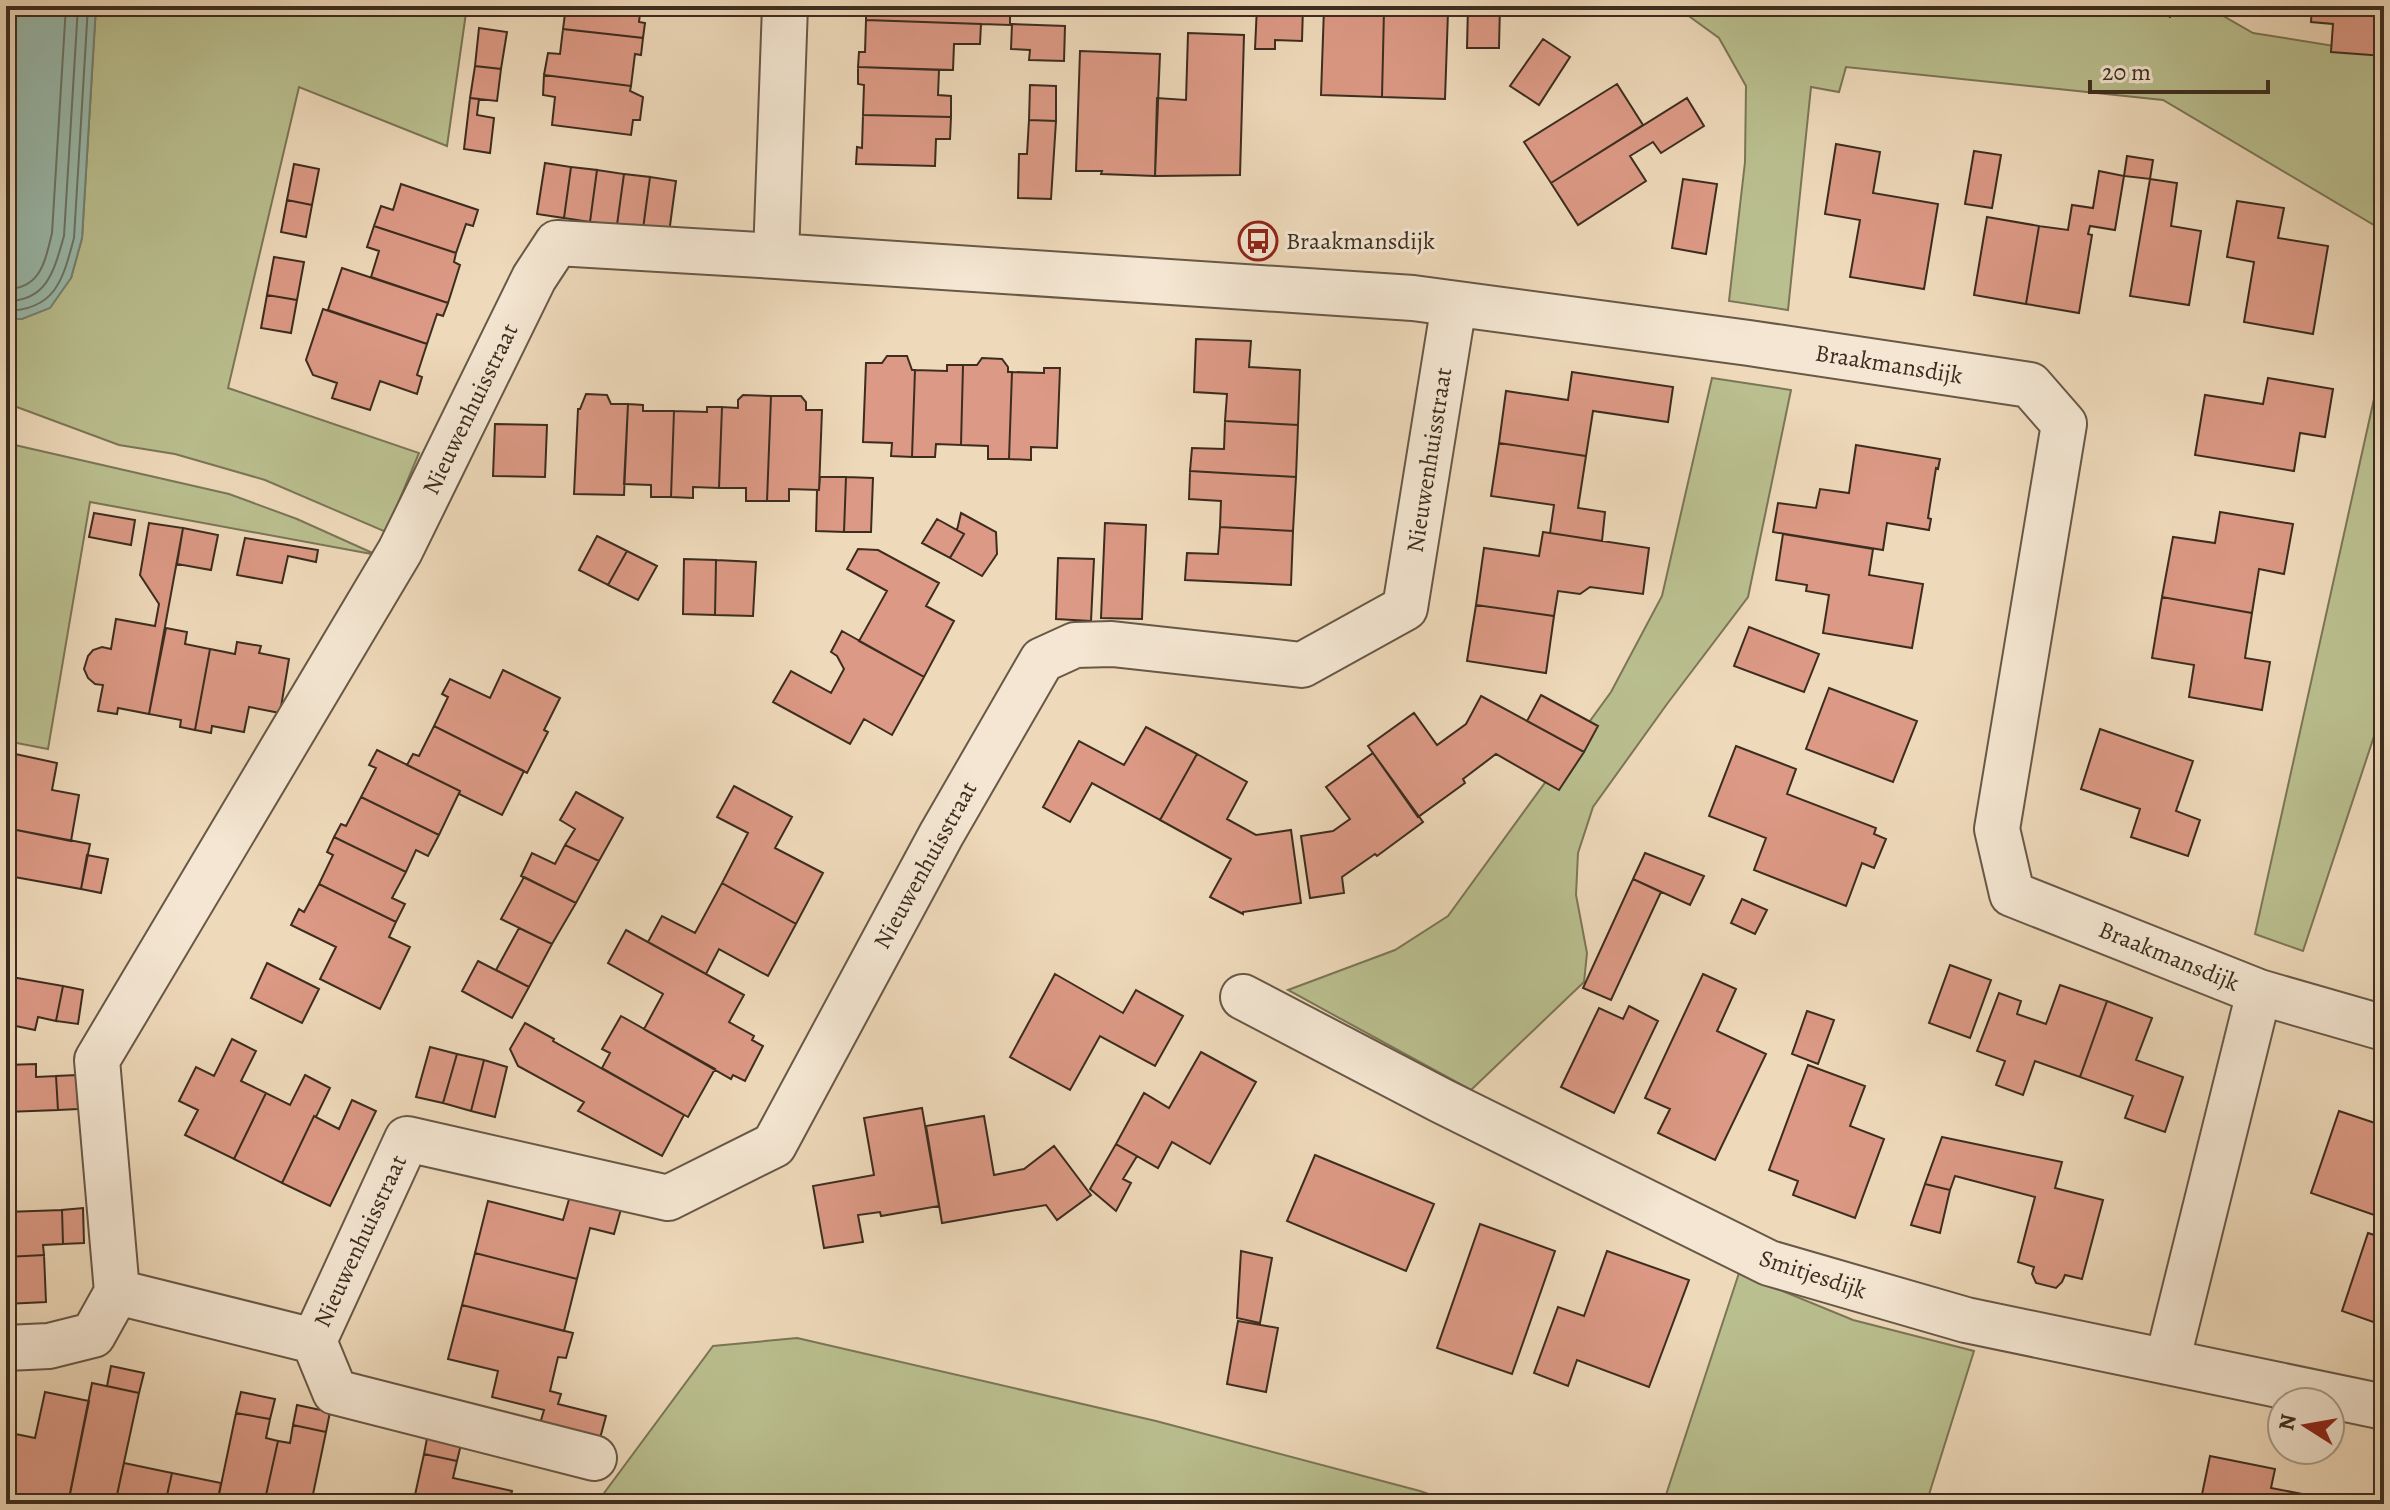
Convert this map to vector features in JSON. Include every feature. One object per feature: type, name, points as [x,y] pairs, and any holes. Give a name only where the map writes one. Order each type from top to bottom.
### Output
[{"type":"street","points":[[776,256],[785,6]]},
{"type":"street","name":"Nieuwenhuisstraat","points":[[314,1341],[117,1292],[97,1060],[400,551],[534,278],[557,243],[776,256]]},
{"type":"street","name":"Braakmansdijk","points":[[776,256],[1397,297],[1749,343],[2030,385],[2064,424],[1997,829],[2012,894],[2259,992],[2384,1028]]},
{"type":"street","name":"Nieuwenhuisstraat","points":[[594,1458],[335,1392],[314,1341],[407,1139],[668,1198],[774,1145],[941,835],[1042,660],[1075,645],[1112,644],[1302,665],[1405,608],[1454,304]]},
{"type":"street","name":"Braakmansdijk","points":[[2167,1362],[2259,992]]},
{"type":"street","name":"Smitjesdijk","points":[[1243,997],[1442,1101],[1769,1263],[1966,1320],[2384,1407]]},
{"type":"street","points":[[6,1348],[49,1346],[93,1335],[117,1292]]},
{"type":"green space","points":[[96,6],[467,6],[447,146],[299,87],[228,388],[419,453],[386,532],[265,480],[175,454],[119,445],[6,403],[6,319],[22,319],[71,278],[82,238]]},
{"type":"green space","points":[[1675,6],[2206,6],[2253,33],[2384,54],[2384,231],[2163,100],[1846,67],[1839,92],[1811,87],[1788,310],[1729,301],[1745,162],[1746,86],[1719,38]]},
{"type":"green space","points":[[2384,354],[2384,706],[2303,951],[2255,934]]},
{"type":"green space","points":[[1712,378],[1791,390],[1748,597],[1593,807],[1578,853],[1576,895],[1587,953],[1584,982],[1471,1090],[1288,990],[1395,950],[1448,916],[1611,692],[1662,596]]},
{"type":"green space","points":[[6,443],[229,494],[297,519],[377,555],[90,502],[48,749],[6,741]]},
{"type":"green space","points":[[1739,1273],[1853,1320],[1974,1351],[1926,1504],[1663,1504]]},
{"type":"green space","points":[[797,1338],[1156,1421],[1420,1491],[1457,1504],[596,1504],[713,1346]]},
{"type":"water","points":[[6,6],[96,6],[82,238],[71,278],[50,308],[22,319],[6,319]]},
{"type":"building","points":[[566,6],[641,6],[639,22],[645,23],[643,38],[563,29]]},
{"type":"building","points":[[866,6],[1010,6],[1010,25],[866,20]]},
{"type":"building","points":[[1257,6],[1303,6],[1302,41],[1275,40],[1275,49],[1255,49]]},
{"type":"building","points":[[1468,6],[1500,6],[1499,48],[1467,48]]},
{"type":"building","points":[[2151,6],[2177,6],[2170,17]]},
{"type":"building","points":[[2312,6],[2384,6],[2384,56],[2331,52],[2333,24],[2311,22]]},
{"type":"building","points":[[1324,8],[1384,10],[1382,97],[1321,95]]},
{"type":"building","points":[[1384,10],[1448,12],[1445,99],[1382,97]]},
{"type":"building","points":[[866,20],[981,24],[980,44],[954,44],[953,70],[858,67],[859,52],[865,52]]},
{"type":"building","points":[[1012,24],[1065,26],[1064,61],[1029,60],[1030,50],[1011,49]]},
{"type":"building","points":[[479,28],[507,32],[501,69],[475,66]]},
{"type":"building","points":[[563,29],[643,38],[641,55],[635,54],[631,86],[544,75],[548,53],[560,54]]},
{"type":"building","points":[[1188,33],[1244,35],[1240,175],[1155,176],[1157,98],[1186,100]]},
{"type":"building","points":[[1543,39],[1570,57],[1539,105],[1510,86]]},
{"type":"building","points":[[1080,51],[1160,54],[1155,176],[1076,171]]},
{"type":"building","points":[[475,66],[501,69],[497,101],[470,98]]},
{"type":"building","points":[[858,67],[939,70],[938,95],[951,96],[951,117],[863,115],[864,85],[858,84]]},
{"type":"building","points":[[544,75],[631,86],[630,91],[643,97],[640,120],[633,120],[631,135],[552,125],[555,97],[543,95]]},
{"type":"building","points":[[1617,84],[1643,125],[1551,183],[1524,142]]},
{"type":"building","points":[[1030,85],[1056,86],[1056,121],[1029,120]]},
{"type":"building","points":[[470,98],[479,99],[477,115],[494,118],[490,153],[464,149]]},
{"type":"building","points":[[1687,98],[1704,126],[1661,153],[1653,142],[1630,156],[1646,181],[1578,225],[1551,183]]},
{"type":"building","points":[[863,115],[951,117],[950,139],[936,139],[935,166],[856,164],[857,147],[862,148]]},
{"type":"building","points":[[1029,120],[1056,121],[1051,199],[1018,198],[1019,154],[1027,154]]},
{"type":"building","points":[[1836,144],[1880,152],[1873,193],[1938,204],[1924,289],[1850,277],[1860,220],[1825,214]]},
{"type":"building","points":[[1974,151],[2001,155],[1992,208],[1965,204]]},
{"type":"building","points":[[2127,156],[2153,160],[2150,179],[2124,176]]},
{"type":"building","points":[[545,163],[571,167],[564,218],[537,214]]},
{"type":"building","points":[[294,164],[319,169],[312,205],[287,200]]},
{"type":"building","points":[[571,167],[597,170],[590,222],[564,218]]},
{"type":"building","points":[[597,170],[624,174],[617,225],[590,222]]},
{"type":"building","points":[[2099,171],[2124,176],[2115,230],[2090,226],[2088,234],[2092,235],[2079,313],[2026,304],[2039,226],[2068,230],[2072,205],[2093,208]]},
{"type":"building","points":[[624,174],[650,177],[643,229],[617,225]]},
{"type":"building","points":[[650,177],[676,181],[669,233],[643,229]]},
{"type":"building","points":[[1683,179],[1717,184],[1706,254],[1672,248]]},
{"type":"building","points":[[2150,179],[2177,183],[2171,226],[2201,231],[2189,305],[2130,296]]},
{"type":"building","points":[[401,184],[478,210],[473,226],[466,224],[456,253],[374,226],[381,206],[393,210]]},
{"type":"building","points":[[287,200],[312,205],[306,237],[281,232]]},
{"type":"building","points":[[2237,201],[2284,208],[2278,238],[2328,246],[2313,334],[2244,322],[2254,262],[2227,257]]},
{"type":"building","points":[[1987,217],[2039,226],[2026,304],[1974,295]]},
{"type":"building","points":[[374,226],[456,253],[454,262],[460,265],[448,303],[371,277],[379,251],[367,247]]},
{"type":"building","points":[[274,257],[304,262],[297,300],[267,295]]},
{"type":"building","points":[[342,268],[448,303],[443,316],[437,314],[427,344],[328,310]]},
{"type":"building","points":[[267,295],[297,300],[291,333],[261,328]]},
{"type":"building","points":[[323,309],[427,344],[417,375],[422,377],[417,394],[380,381],[370,410],[332,398],[337,383],[313,375],[306,360]]},
{"type":"building","points":[[1196,339],[1251,341],[1249,367],[1300,370],[1298,425],[1225,421],[1227,394],[1194,392]]},
{"type":"building","points":[[887,356],[907,356],[912,370],[915,370],[912,457],[891,456],[892,443],[863,442],[866,363],[882,363]]},
{"type":"building","points":[[982,358],[1002,359],[1008,372],[1012,372],[1009,459],[988,459],[988,446],[961,445],[963,365],[977,365]]},
{"type":"building","points":[[947,365],[963,365],[961,445],[936,444],[935,457],[912,457],[915,370],[947,371]]},
{"type":"building","points":[[1044,368],[1060,368],[1057,448],[1031,447],[1031,460],[1009,459],[1012,372],[1044,373]]},
{"type":"building","points":[[1572,372],[1673,387],[1668,422],[1593,411],[1586,456],[1499,443],[1506,391],[1568,400]]},
{"type":"building","points":[[2268,378],[2333,389],[2325,437],[2300,433],[2294,471],[2195,455],[2205,395],[2263,404]]},
{"type":"building","points":[[586,394],[607,395],[611,404],[628,404],[624,495],[574,494],[578,409]]},
{"type":"building","points":[[743,395],[771,396],[767,501],[746,501],[746,488],[719,488],[722,407],[738,408],[738,400]]},
{"type":"building","points":[[771,396],[801,396],[806,402],[806,410],[822,410],[819,490],[789,489],[789,501],[767,501]]},
{"type":"building","points":[[628,404],[643,405],[643,411],[674,411],[671,497],[651,497],[651,485],[624,484]]},
{"type":"building","points":[[707,407],[722,407],[719,488],[693,487],[693,498],[671,497],[674,411],[707,412]]},
{"type":"building","points":[[1225,421],[1298,425],[1296,477],[1190,471],[1192,448],[1224,449]]},
{"type":"building","points":[[495,424],[547,425],[545,477],[493,476]]},
{"type":"building","points":[[1499,443],[1586,456],[1578,508],[1605,512],[1602,541],[1550,533],[1554,505],[1491,496]]},
{"type":"building","points":[[1856,445],[1940,459],[1928,518],[1931,519],[1929,530],[1887,523],[1883,550],[1773,532],[1778,503],[1816,508],[1820,489],[1849,493]]},
{"type":"building","points":[[1190,471],[1296,477],[1293,531],[1220,527],[1221,501],[1189,499]]},
{"type":"building","points":[[820,477],[846,477],[844,532],[816,531]]},
{"type":"building","points":[[846,477],[873,478],[871,532],[844,532]]},
{"type":"building","points":[[2220,512],[2293,524],[2284,574],[2259,569],[2252,613],[2162,597],[2173,537],[2215,543]]},
{"type":"building","points":[[94,513],[135,520],[131,545],[89,537]]},
{"type":"building","points":[[961,513],[996,532],[997,554],[982,576],[950,558],[964,534],[957,530]]},
{"type":"building","points":[[937,519],[964,534],[950,558],[922,543]]},
{"type":"building","points":[[149,523],[183,528],[149,714],[118,708],[117,714],[98,711],[103,685],[95,684],[88,678],[84,669],[88,656],[102,647],[111,649],[116,619],[155,626],[159,604],[140,575]]},
{"type":"building","points":[[1105,523],[1146,525],[1142,619],[1101,618]]},
{"type":"building","points":[[1220,527],[1293,531],[1291,585],[1185,580],[1187,553],[1218,554]]},
{"type":"building","points":[[183,528],[218,535],[211,570],[177,564]]},
{"type":"building","points":[[1543,532],[1649,548],[1643,594],[1590,587],[1580,594],[1558,591],[1554,616],[1476,605],[1484,548],[1539,556]]},
{"type":"building","points":[[1783,534],[1873,549],[1869,575],[1923,584],[1912,648],[1823,633],[1829,595],[1806,591],[1807,585],[1776,580]]},
{"type":"building","points":[[597,536],[627,551],[608,585],[579,570]]},
{"type":"building","points":[[245,538],[318,550],[316,562],[288,556],[282,583],[237,575]]},
{"type":"building","points":[[858,549],[878,550],[939,583],[926,606],[954,621],[924,677],[859,641],[887,591],[847,569]]},
{"type":"building","points":[[627,551],[657,566],[638,600],[608,585]]},
{"type":"building","points":[[1058,558],[1094,559],[1091,621],[1056,619]]},
{"type":"building","points":[[684,559],[716,560],[715,615],[683,614]]},
{"type":"building","points":[[716,560],[756,562],[753,616],[715,615]]},
{"type":"building","points":[[2162,597],[2252,613],[2245,658],[2270,662],[2262,710],[2189,697],[2194,665],[2152,658]]},
{"type":"building","points":[[1476,605],[1554,616],[1546,673],[1467,661]]},
{"type":"building","points":[[1749,627],[1819,654],[1804,692],[1734,666]]},
{"type":"building","points":[[166,628],[187,632],[185,644],[210,649],[195,730],[180,727],[181,720],[149,714]]},
{"type":"building","points":[[842,631],[924,677],[892,735],[864,719],[850,744],[773,702],[791,671],[831,693],[844,669],[831,652]]},
{"type":"building","points":[[237,642],[261,646],[259,653],[289,659],[280,713],[249,707],[244,732],[212,726],[211,733],[195,730],[210,649],[235,654]]},
{"type":"building","points":[[503,670],[560,698],[544,730],[548,732],[527,773],[434,726],[448,697],[442,694],[450,679],[490,698]]},
{"type":"building","points":[[1829,688],[1917,721],[1893,782],[1806,749]]},
{"type":"building","points":[[1541,695],[1598,726],[1584,752],[1527,721]]},
{"type":"building","points":[[1481,696],[1584,752],[1559,790],[1496,754],[1463,779],[1465,783],[1418,817],[1368,746],[1414,713],[1437,745],[1466,724]]},
{"type":"building","points":[[434,726],[524,771],[502,815],[407,765],[413,754],[419,756]]},
{"type":"building","points":[[1146,727],[1197,754],[1160,820],[1092,783],[1070,822],[1043,807],[1079,741],[1124,765]]},
{"type":"building","points":[[2100,729],[2193,761],[2176,811],[2200,820],[2188,856],[2131,837],[2140,809],[2081,789]]},
{"type":"building","points":[[1736,746],[1796,769],[1787,794],[1876,828],[1874,834],[1886,839],[1874,868],[1862,863],[1846,906],[1754,870],[1766,838],[1709,816]]},
{"type":"building","points":[[377,750],[460,791],[439,835],[361,797],[376,768],[369,765]]},
{"type":"building","points":[[6,752],[57,763],[52,790],[79,795],[71,841],[6,828]]},
{"type":"building","points":[[1373,753],[1423,822],[1342,877],[1344,893],[1310,898],[1301,836],[1333,831],[1350,819],[1326,787]]},
{"type":"building","points":[[1197,754],[1247,782],[1227,819],[1256,835],[1291,830],[1301,903],[1243,914],[1210,897],[1231,859],[1160,820]]},
{"type":"building","points":[[734,786],[792,817],[775,848],[823,873],[796,924],[722,883],[748,833],[717,817]]},
{"type":"building","points":[[576,792],[623,818],[599,861],[565,845],[575,829],[560,820]]},
{"type":"building","points":[[361,797],[439,835],[428,856],[416,850],[406,872],[334,837],[341,824],[346,826]]},
{"type":"building","points":[[6,828],[90,844],[81,889],[9,876],[6,873]]},
{"type":"building","points":[[334,837],[406,872],[392,898],[405,904],[396,922],[319,884],[333,855],[327,852]]},
{"type":"building","points":[[565,845],[599,861],[576,903],[521,876],[532,853],[555,864]]},
{"type":"building","points":[[1645,853],[1704,876],[1690,905],[1633,879]]},
{"type":"building","points":[[87,855],[108,859],[101,893],[81,889]]},
{"type":"building","points":[[524,877],[576,903],[552,944],[501,919]]},
{"type":"building","points":[[1633,879],[1661,892],[1611,1000],[1583,988]]},
{"type":"building","points":[[722,883],[796,924],[768,976],[719,949],[706,974],[648,942],[662,916],[695,933]]},
{"type":"building","points":[[319,884],[396,922],[389,937],[410,947],[380,1009],[320,979],[336,947],[291,925],[299,909],[304,912]]},
{"type":"building","points":[[1742,899],[1767,910],[1755,934],[1731,923]]},
{"type":"building","points":[[519,928],[552,944],[529,987],[496,970]]},
{"type":"building","points":[[626,930],[744,995],[729,1022],[754,1036],[752,1040],[763,1046],[745,1081],[733,1075],[731,1079],[644,1029],[663,994],[608,963]]},
{"type":"building","points":[[478,961],[529,987],[512,1018],[462,991]]},
{"type":"building","points":[[267,963],[319,989],[302,1023],[251,998]]},
{"type":"building","points":[[1950,965],[1991,980],[1970,1038],[1929,1023]]},
{"type":"building","points":[[1055,974],[1123,1013],[1136,990],[1183,1016],[1155,1066],[1100,1036],[1070,1090],[1010,1057]]},
{"type":"building","points":[[1703,974],[1736,989],[1717,1031],[1766,1054],[1715,1160],[1658,1133],[1670,1109],[1645,1098]]},
{"type":"building","points":[[6,976],[63,986],[56,1021],[38,1017],[35,1030],[6,1024]]},
{"type":"building","points":[[2060,985],[2107,1001],[2080,1077],[2035,1061],[2023,1095],[1996,1085],[2005,1061],[1977,1051],[1999,993],[2021,1001],[2017,1014],[2046,1024]]},
{"type":"building","points":[[63,986],[83,990],[78,1024],[56,1021]]},
{"type":"building","points":[[2107,1001],[2152,1018],[2136,1060],[2183,1077],[2165,1132],[2125,1118],[2133,1096],[2080,1077]]},
{"type":"building","points":[[1629,1006],[1658,1021],[1614,1113],[1561,1087],[1599,1008],[1623,1019]]},
{"type":"building","points":[[1807,1011],[1834,1020],[1818,1064],[1792,1054]]},
{"type":"building","points":[[621,1016],[715,1069],[688,1117],[602,1068],[610,1053],[602,1049]]},
{"type":"building","points":[[525,1023],[684,1115],[662,1156],[578,1111],[584,1102],[518,1066],[510,1049]]},
{"type":"building","points":[[232,1039],[256,1051],[241,1081],[266,1093],[234,1159],[185,1135],[198,1110],[179,1101],[196,1067],[214,1076]]},
{"type":"building","points":[[430,1047],[457,1054],[443,1103],[416,1097]]},
{"type":"building","points":[[1201,1052],[1256,1082],[1210,1164],[1172,1142],[1158,1168],[1116,1144],[1144,1093],[1169,1108]]},
{"type":"building","points":[[457,1054],[484,1060],[471,1111],[443,1103]]},
{"type":"building","points":[[484,1060],[507,1067],[495,1117],[471,1111]]},
{"type":"building","points":[[36,1064],[36,1077],[56,1076],[58,1110],[6,1112],[6,1065]]},
{"type":"building","points":[[1808,1065],[1865,1086],[1850,1126],[1884,1139],[1855,1218],[1793,1195],[1798,1181],[1769,1170]]},
{"type":"building","points":[[77,1075],[78,1109],[58,1110],[56,1076]]},
{"type":"building","points":[[305,1075],[330,1088],[282,1183],[234,1159],[266,1093],[290,1105]]},
{"type":"building","points":[[352,1100],[376,1111],[330,1206],[282,1183],[314,1116],[339,1129]]},
{"type":"building","points":[[922,1108],[939,1206],[881,1216],[880,1212],[858,1215],[863,1242],[824,1248],[813,1186],[874,1175],[864,1118]]},
{"type":"building","points":[[2339,1111],[2384,1126],[2384,1197],[2377,1216],[2311,1193]]},
{"type":"building","points":[[984,1116],[994,1175],[1024,1169],[1054,1146],[1091,1195],[1057,1220],[1046,1205],[942,1223],[926,1126]]},
{"type":"building","points":[[1942,1137],[2062,1162],[2055,1188],[2103,1200],[2082,1279],[2065,1275],[2056,1288],[2036,1283],[2032,1274],[2034,1267],[2018,1262],[2035,1197],[1955,1176],[1950,1190],[1925,1184]]},
{"type":"building","points":[[1116,1144],[1137,1156],[1123,1179],[1131,1183],[1116,1211],[1090,1189]]},
{"type":"building","points":[[1315,1155],[1434,1204],[1406,1271],[1287,1221]]},
{"type":"building","points":[[1925,1184],[1950,1190],[1940,1233],[1911,1225]]},
{"type":"building","points":[[570,1196],[621,1209],[614,1234],[590,1228],[577,1279],[475,1253],[488,1201],[563,1220]]},
{"type":"building","points":[[83,1208],[84,1243],[63,1244],[62,1210]]},
{"type":"building","points":[[62,1210],[63,1244],[43,1245],[44,1255],[6,1257],[6,1212]]},
{"type":"building","points":[[1480,1224],[1555,1251],[1512,1374],[1437,1348]]},
{"type":"building","points":[[2368,1233],[2384,1238],[2384,1310],[2379,1324],[2342,1311]]},
{"type":"building","points":[[1241,1251],[1272,1258],[1260,1323],[1237,1318]]},
{"type":"building","points":[[1607,1251],[1689,1280],[1649,1387],[1577,1360],[1568,1386],[1534,1373],[1558,1307],[1584,1316]]},
{"type":"building","points":[[475,1253],[577,1279],[564,1331],[462,1305]]},
{"type":"building","points":[[44,1255],[46,1302],[6,1304],[6,1257]]},
{"type":"building","points":[[462,1305],[573,1333],[566,1358],[558,1357],[550,1391],[561,1394],[558,1404],[606,1416],[599,1442],[539,1427],[544,1410],[492,1397],[498,1371],[448,1359]]},
{"type":"building","points":[[1238,1321],[1278,1328],[1266,1392],[1227,1384]]},
{"type":"building","points":[[111,1366],[144,1373],[139,1393],[107,1386]]},
{"type":"building","points":[[92,1383],[139,1393],[115,1504],[70,1504]]},
{"type":"building","points":[[45,1392],[89,1401],[68,1504],[6,1504],[6,1432],[35,1438]]},
{"type":"building","points":[[241,1392],[275,1399],[270,1419],[236,1413]]},
{"type":"building","points":[[297,1405],[330,1412],[326,1432],[293,1425]]},
{"type":"building","points":[[236,1413],[270,1419],[266,1438],[278,1441],[264,1504],[217,1504]]},
{"type":"building","points":[[293,1425],[326,1432],[311,1504],[264,1504],[278,1441],[290,1443]]},
{"type":"building","points":[[428,1433],[462,1440],[457,1461],[424,1454]]},
{"type":"building","points":[[424,1454],[457,1461],[453,1478],[512,1491],[509,1504],[413,1504]]},
{"type":"building","points":[[2210,1456],[2275,1469],[2271,1488],[2323,1498],[2322,1504],[2200,1504]]},
{"type":"building","points":[[124,1463],[172,1473],[165,1504],[115,1504]]},
{"type":"building","points":[[172,1473],[221,1483],[217,1504],[165,1504]]},
{"type":"place","name":"Braakmansdijk","points":[[1258,241]]}]
